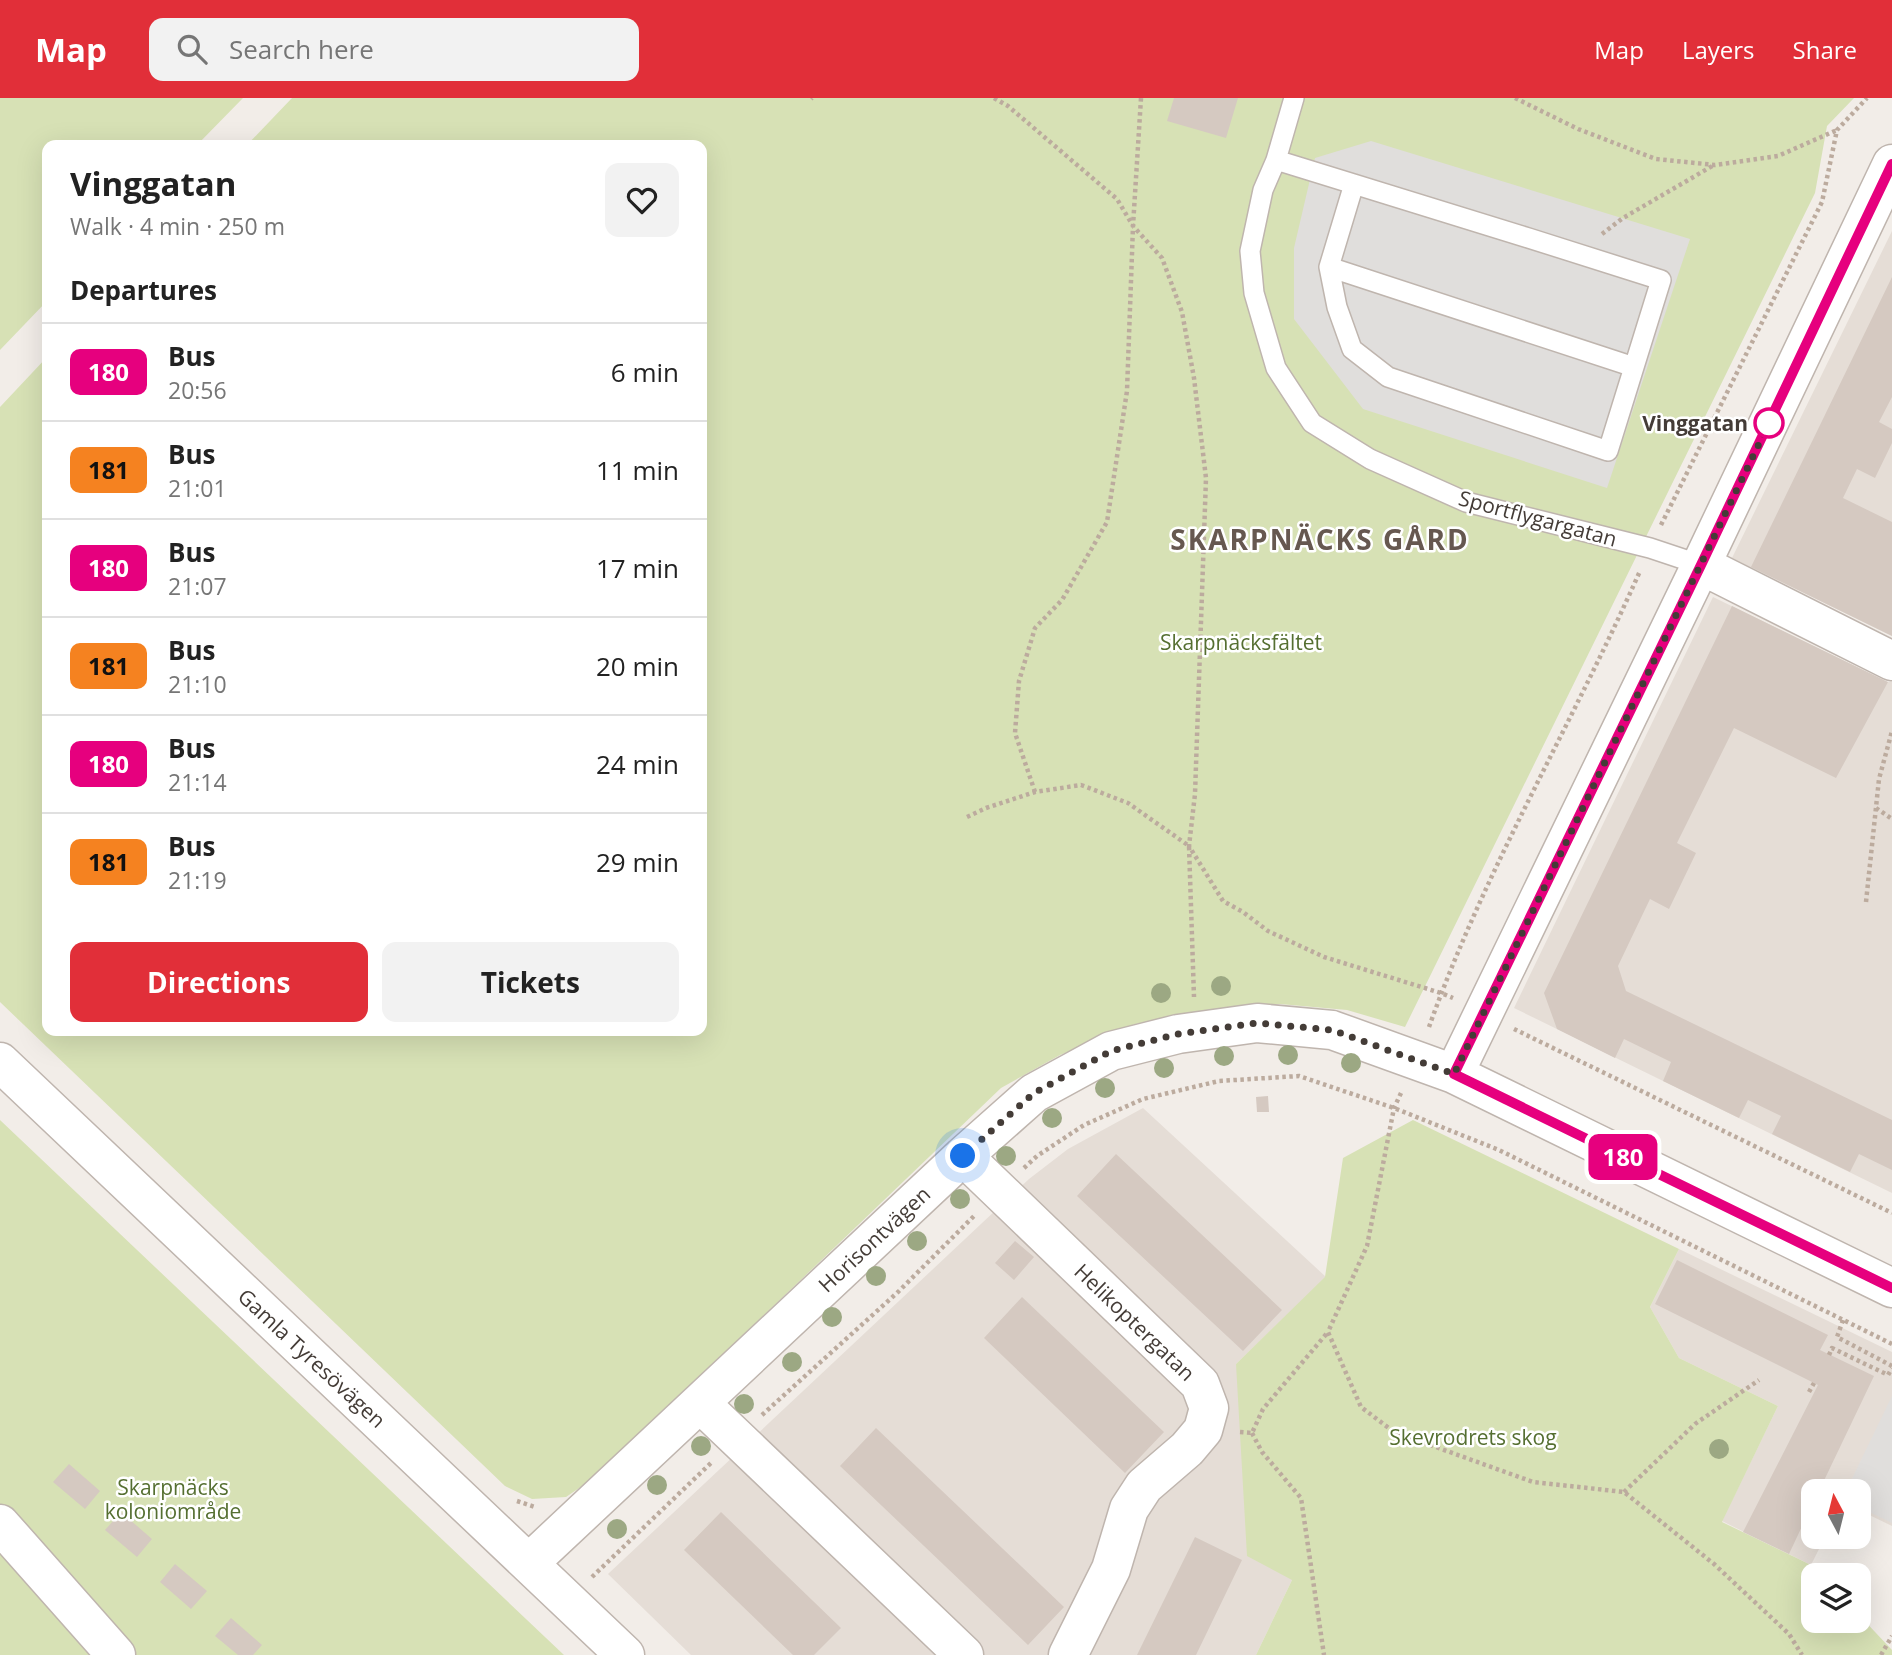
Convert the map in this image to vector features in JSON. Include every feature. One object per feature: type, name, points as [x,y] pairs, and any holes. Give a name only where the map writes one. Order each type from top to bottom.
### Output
[{"type":"street","points":[[1454,1074],[1892,164]]},
{"type":"street","name":"Sportflygargatan","points":[[1701,565],[1892,661]]},
{"type":"street","name":"Horisontvägen","points":[[528,1563],[963,1156],[1034,1093],[1111,1051],[1195,1031],[1257,1023],[1332,1030],[1417,1060],[1454,1074],[1892,1288]]},
{"type":"street","name":"Gamla Tyresövägen","points":[[0,1062],[625,1655]]},
{"type":"street","name":"Helikoptergatan","points":[[963,1156],[1200,1384],[1209,1408],[1203,1430]]},
{"type":"street","points":[[700,1403],[964,1655]]},
{"type":"street","points":[[1068,1655],[1111,1569],[1129,1509],[1144,1486],[1187,1449],[1203,1430]]},
{"type":"street","points":[[0,1524],[116,1655]]},
{"type":"lane","name":"Sportflygargatan","points":[[1294,98],[1276,160],[1264,190],[1250,251],[1254,293],[1276,368],[1312,423],[1370,458],[1466,502],[1650,548],[1701,565]]},
{"type":"lane","points":[[1276,160],[1353,184],[1577,254],[1661,280],[1608,451],[1388,377],[1352,349],[1337,307],[1329,267],[1353,184]]},
{"type":"lane","points":[[1329,267],[1634,367]]},
{"type":"path","points":[[994,98],[1008,106],[1117,199],[1133,226],[1162,258],[1182,312],[1194,378],[1206,478],[1195,794],[1189,846],[1195,1031]]},
{"type":"path","points":[[1035,792],[1015,733],[1019,681],[1035,628],[1062,600],[1107,522],[1127,391],[1133,226],[1142,98]]},
{"type":"path","points":[[1515,98],[1578,129],[1656,159],[1714,164],[1778,156],[1837,130]]},
{"type":"path","points":[[1577,254],[1623,218],[1714,164]]},
{"type":"path","points":[[1866,902],[1879,779],[1892,731]]},
{"type":"path","points":[[967,817],[1035,792],[1081,785],[1128,803],[1189,846],[1223,901],[1268,931],[1324,957],[1441,993],[1892,1213]]},
{"type":"path","points":[[1876,808],[1892,819]]},
{"type":"path","points":[[1252,1433],[1263,1409],[1328,1332],[1367,1246],[1394,1108],[1417,1060]]},
{"type":"path","points":[[589,1581],[737,1438],[898,1292],[1037,1156],[1084,1125],[1143,1099],[1219,1080],[1299,1076],[1394,1108],[1499,1150],[1892,1344]]},
{"type":"path","points":[[1829,1355],[1843,1320]]},
{"type":"path","points":[[1328,1332],[1361,1407],[1394,1432],[1533,1482],[1624,1492],[1714,1564],[1789,1634],[1802,1655]]},
{"type":"path","points":[[1832,1349],[1888,1375],[1892,1367],[1837,1337]]},
{"type":"path","points":[[1624,1492],[1695,1424],[1759,1380]]},
{"type":"path","points":[[1809,1392],[1814,1383]]},
{"type":"path","points":[[1203,1430],[1252,1433]]},
{"type":"path","points":[[1252,1433],[1262,1452],[1301,1498],[1324,1655]]},
{"type":"path","points":[[1881,1655],[1892,1636]]},
{"type":"shaded area","points":[[1371,141],[1690,239],[1607,488],[1363,409],[1294,319],[1294,248],[1315,158]]},
{"type":"shaded area","points":[[1892,231],[1892,636],[1732,558]]},
{"type":"shaded area","points":[[1713,597],[1887,682],[1892,682],[1892,1193],[1514,1008]]},
{"type":"shaded area","points":[[1143,1108],[1326,1277],[1236,1364],[1292,1580],[1256,1655],[691,1655],[608,1574],[1029,1179],[1068,1149]]},
{"type":"shaded area","points":[[1679,1249],[1892,1352],[1892,1526],[1871,1516],[1871,1479],[1801,1479],[1801,1549],[1819,1549],[1812,1563],[1807,1563],[1722,1521],[1778,1406],[1679,1358],[1650,1307]]},
{"type":"shaded area","points":[[1892,1396],[1892,1523],[1871,1513],[1871,1479],[1852,1479]]},
{"type":"green space","points":[[0,98],[243,98],[202,140],[42,140],[42,306],[0,350]]},
{"type":"green space","name":"Skarpnäcksfältet","points":[[292,98],[1854,98],[1827,126],[1815,193],[1405,1027],[1347,1010],[1280,1004],[1218,1010],[1135,1024],[1060,1055],[1001,1088],[594,1478],[566,1497],[532,1499],[505,1486],[0,1002],[0,407],[42,362],[42,1036],[707,1036],[707,140],[252,140]]},
{"type":"green space","name":"Skarpnäcks koloniområde","points":[[0,1120],[564,1655],[0,1655]]},
{"type":"green space","name":"Skevrodrets skog","points":[[1413,1120],[1679,1249],[1650,1307],[1679,1358],[1778,1406],[1722,1522],[1807,1563],[1801,1563],[1801,1633],[1871,1633],[1871,1628],[1892,1650],[1892,1655],[1256,1655],[1292,1580],[1247,1556],[1236,1364],[1325,1277],[1343,1158]]},
{"type":"building","points":[[1174,98],[1238,98],[1226,138],[1167,121]]},
{"type":"building","points":[[1892,277],[1892,397],[1879,422],[1892,429],[1892,443],[1875,478],[1857,469],[1843,498],[1892,522],[1892,636],[1751,567]]},
{"type":"building","points":[[1732,606],[1888,682],[1836,778],[1734,728],[1677,843],[1696,853],[1669,909],[1650,899],[1618,966],[1626,991],[1892,1120],[1892,1170],[1859,1154],[1850,1172],[1772,1134],[1781,1116],[1748,1100],[1739,1118],[1663,1081],[1671,1062],[1624,1039],[1615,1058],[1557,1029],[1544,993]]},
{"type":"building","points":[[1268,1096],[1269,1112],[1257,1112],[1256,1097]]},
{"type":"building","points":[[1116,1154],[1282,1310],[1243,1351],[1077,1196]]},
{"type":"building","points":[[1015,1241],[1034,1257],[1014,1280],[995,1263]]},
{"type":"building","points":[[1677,1260],[1828,1335],[1820,1350],[1874,1376],[1825,1479],[1801,1479],[1801,1528],[1789,1554],[1743,1532],[1818,1385],[1655,1304]]},
{"type":"building","points":[[1022,1297],[1164,1432],[1125,1473],[984,1338]]},
{"type":"building","points":[[876,1428],[1064,1607],[1028,1645],[840,1466]]},
{"type":"building","points":[[69,1464],[100,1491],[85,1509],[53,1482]]},
{"type":"building","points":[[121,1512],[152,1539],[137,1557],[105,1530]]},
{"type":"building","points":[[721,1512],[841,1628],[814,1655],[793,1655],[684,1550]]},
{"type":"building","points":[[1195,1537],[1242,1560],[1196,1655],[1137,1655]]},
{"type":"building","points":[[175,1564],[207,1591],[191,1609],[160,1582]]},
{"type":"building","points":[[231,1618],[262,1645],[253,1655],[238,1655],[215,1636]]},
{"type":"bus line","name":"180","points":[[1892,164],[1454,1074],[1892,1288]]},
{"type":"place","name":"Vinggatan","points":[[1769,423]]},
{"type":"district","name":"SKARPNÄCKS GÅRD","points":[[1320,539]]},
{"type":"route","points":[[963,1156],[1034,1093],[1111,1051],[1178,1034],[1257,1023],[1332,1030],[1454,1074],[1773,415],[1769,423]]}]
